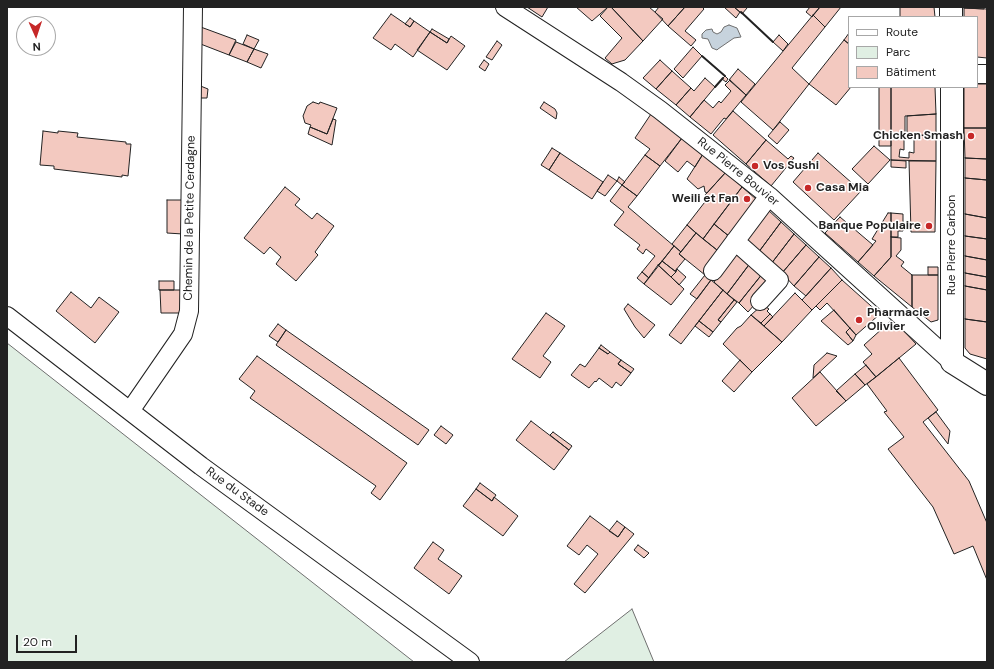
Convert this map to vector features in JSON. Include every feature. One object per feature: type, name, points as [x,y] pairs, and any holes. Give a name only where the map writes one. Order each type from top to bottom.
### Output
[{"type":"street","name":"Chemin de la Petite Cerdagne","points":[[130,411],[183,334],[189,311],[193,7]]},
{"type":"street","name":"Rue Pierre Bouvier","points":[[505,7],[621,82],[660,110],[769,196],[952,362]]},
{"type":"street","name":"Rue Pierre Carbon","points":[[952,88],[952,362]]},
{"type":"street","points":[[713,270],[769,196]]},
{"type":"street","points":[[735,241],[779,280],[760,301]]},
{"type":"street","name":"Rue du Stade","points":[[7,316],[201,466],[470,662]]},
{"type":"street","points":[[952,362],[987,384]]},
{"type":"green space","points":[[7,343],[414,662],[7,662]]},
{"type":"green space","points":[[632,609],[654,662],[564,662]]},
{"type":"shaded area","points":[[729,25],[737,28],[741,37],[734,38],[717,50],[712,48],[708,39],[702,38],[702,34],[706,30],[712,29],[713,32],[717,34],[721,32],[724,27]]},
{"type":"building","points":[[527,7],[548,7],[542,17]]},
{"type":"building","points":[[576,7],[608,7],[592,21]]},
{"type":"building","points":[[608,7],[611,7],[643,41],[625,60],[612,64],[605,58],[622,38],[600,16]]},
{"type":"building","points":[[611,7],[649,7],[663,19],[643,41]]},
{"type":"building","points":[[659,7],[685,7],[668,26],[655,12]]},
{"type":"building","points":[[685,7],[702,7],[704,9],[685,31],[696,40],[691,46],[668,26]]},
{"type":"building","points":[[724,7],[734,7],[740,12],[736,18]]},
{"type":"building","points":[[734,7],[747,7],[747,8],[742,14]]},
{"type":"building","points":[[810,7],[820,7],[812,17],[806,12]]},
{"type":"building","points":[[820,7],[841,7],[825,27],[813,15]]},
{"type":"building","points":[[900,7],[934,7],[935,16],[900,16]]},
{"type":"building","points":[[984,7],[984,9],[964,8]]},
{"type":"building","points":[[964,8],[987,9],[987,58],[978,57],[978,16],[964,16]]},
{"type":"building","points":[[391,14],[410,27],[414,21],[430,32],[413,57],[395,44],[391,50],[373,38]]},
{"type":"building","points":[[813,15],[825,27],[792,68],[809,84],[773,130],[741,102]]},
{"type":"building","points":[[410,18],[414,21],[410,27],[405,24]]},
{"type":"building","points":[[198,26],[236,40],[229,55],[198,43]]},
{"type":"building","points":[[432,29],[449,39],[447,43],[430,32]]},
{"type":"building","points":[[430,32],[447,43],[451,36],[465,46],[447,70],[417,50]]},
{"type":"building","points":[[848,34],[848,43],[844,40]]},
{"type":"building","points":[[247,35],[259,40],[254,49],[243,44]]},
{"type":"building","points":[[779,35],[788,44],[783,51],[773,42]]},
{"type":"building","points":[[844,40],[848,43],[848,88],[850,88],[836,105],[809,84]]},
{"type":"building","points":[[497,41],[502,45],[492,60],[486,57]]},
{"type":"building","points":[[236,42],[254,49],[247,62],[229,55]]},
{"type":"building","points":[[693,47],[702,56],[683,78],[674,69]]},
{"type":"building","points":[[254,49],[268,54],[261,68],[247,62]]},
{"type":"building","points":[[484,60],[489,64],[485,71],[479,67]]},
{"type":"building","points":[[660,60],[672,71],[656,89],[643,78]]},
{"type":"building","points":[[738,69],[755,84],[746,95],[729,80]]},
{"type":"building","points":[[672,71],[691,88],[676,105],[656,89]]},
{"type":"building","points":[[725,76],[728,79],[726,82],[722,79]]},
{"type":"building","points":[[705,78],[715,87],[690,117],[676,105],[691,88],[694,91]]},
{"type":"building","points":[[730,80],[746,95],[711,134],[690,117],[704,100],[713,108],[719,101],[721,103],[731,91],[725,85]]},
{"type":"building","points":[[978,84],[987,84],[987,128],[964,128],[964,88],[978,88]]},
{"type":"building","points":[[198,85],[208,89],[207,98],[198,98]]},
{"type":"building","points":[[879,88],[891,88],[891,146],[879,146]]},
{"type":"building","points":[[891,88],[935,88],[936,114],[905,116],[905,135],[891,135]]},
{"type":"building","points":[[313,102],[319,104],[320,102],[337,108],[327,134],[310,127],[311,125],[305,123],[303,116],[307,106]]},
{"type":"building","points":[[544,102],[555,109],[557,113],[556,119],[540,108]]},
{"type":"building","points":[[733,111],[766,140],[746,164],[713,135]]},
{"type":"building","points":[[651,114],[682,138],[660,166],[645,155],[650,149],[635,138]]},
{"type":"building","points":[[936,114],[936,135],[907,136],[907,116]]},
{"type":"building","points":[[333,119],[336,120],[332,145],[308,134],[310,127],[327,134]]},
{"type":"building","points":[[780,122],[789,130],[777,144],[768,136]]},
{"type":"building","points":[[964,128],[987,128],[987,159],[965,158]]},
{"type":"building","points":[[43,131],[78,133],[77,137],[126,142],[126,144],[131,144],[128,176],[122,175],[122,177],[54,169],[54,166],[40,165]]},
{"type":"building","points":[[891,135],[904,135],[904,150],[900,149],[899,157],[909,158],[909,152],[914,153],[914,135],[936,135],[936,161],[891,160]]},
{"type":"building","points":[[682,138],[703,154],[695,167],[687,161],[678,172],[665,161]]},
{"type":"building","points":[[766,140],[788,159],[791,156],[794,158],[771,186],[746,164]]},
{"type":"building","points":[[874,146],[890,160],[868,184],[852,169]]},
{"type":"building","points":[[552,148],[560,153],[549,170],[541,165]]},
{"type":"building","points":[[560,153],[603,182],[592,199],[549,170]]},
{"type":"building","points":[[818,153],[861,191],[834,220],[793,182]]},
{"type":"building","points":[[703,154],[726,172],[707,193],[705,192],[704,186],[698,189],[687,179]]},
{"type":"building","points":[[645,155],[660,166],[637,196],[622,185]]},
{"type":"building","points":[[965,158],[987,159],[987,180],[965,178]]},
{"type":"building","points":[[891,160],[906,161],[906,168],[891,167]]},
{"type":"building","points":[[909,161],[936,161],[935,232],[911,232]]},
{"type":"building","points":[[726,172],[742,187],[703,239],[687,225],[708,198],[705,195]]},
{"type":"building","points":[[608,175],[617,181],[605,196],[597,191]]},
{"type":"building","points":[[619,177],[625,182],[622,185],[617,181]]},
{"type":"building","points":[[965,178],[987,180],[987,218],[965,214]]},
{"type":"building","points":[[622,185],[637,196],[628,207],[674,246],[649,278],[642,272],[655,256],[646,249],[643,254],[637,249],[640,245],[614,225],[624,212],[610,201]]},
{"type":"building","points":[[285,187],[300,199],[295,205],[312,219],[317,213],[334,226],[315,252],[318,255],[296,281],[276,264],[281,257],[270,247],[264,254],[244,238]]},
{"type":"building","points":[[742,187],[756,199],[730,237],[714,224]]},
{"type":"building","points":[[167,200],[183,200],[183,234],[167,233]]},
{"type":"building","points":[[767,209],[781,222],[758,253],[744,241]]},
{"type":"building","points":[[888,213],[891,213],[891,257],[874,276],[858,262],[876,241],[872,239]]},
{"type":"building","points":[[891,213],[903,214],[903,231],[898,231],[898,237],[891,237]]},
{"type":"building","points":[[965,214],[987,218],[987,239],[965,236]]},
{"type":"building","points":[[840,217],[873,245],[858,262],[825,233]]},
{"type":"building","points":[[781,222],[794,234],[771,264],[758,253]]},
{"type":"building","points":[[714,224],[730,237],[722,254],[703,239]]},
{"type":"building","points":[[687,225],[696,233],[681,252],[672,244]]},
{"type":"building","points":[[696,233],[722,254],[705,275],[679,254]]},
{"type":"building","points":[[794,234],[806,245],[782,273],[771,264]]},
{"type":"building","points":[[965,236],[987,239],[987,260],[965,256]]},
{"type":"building","points":[[891,237],[901,238],[901,250],[896,256],[904,262],[901,266],[912,275],[912,307],[874,276],[891,257]]},
{"type":"building","points":[[806,245],[819,257],[794,286],[782,273]]},
{"type":"building","points":[[674,246],[681,252],[679,254],[685,259],[675,271],[662,261]]},
{"type":"building","points":[[737,250],[751,262],[727,294],[714,282]]},
{"type":"building","points":[[965,256],[987,260],[987,277],[965,273]]},
{"type":"building","points":[[819,257],[831,268],[806,296],[794,286]]},
{"type":"building","points":[[662,261],[676,272],[671,277],[658,265]]},
{"type":"building","points":[[751,262],[763,273],[739,303],[727,294]]},
{"type":"building","points":[[658,265],[684,289],[671,305],[644,284]]},
{"type":"building","points":[[928,267],[938,267],[938,275],[928,275]]},
{"type":"building","points":[[831,268],[842,280],[812,310],[802,300]]},
{"type":"building","points":[[677,269],[686,277],[679,285],[671,277]]},
{"type":"building","points":[[642,272],[649,278],[644,284],[637,278]]},
{"type":"building","points":[[763,273],[775,281],[748,312],[739,303]]},
{"type":"building","points":[[965,273],[987,277],[987,290],[965,286]]},
{"type":"building","points":[[705,275],[711,280],[697,299],[690,294]]},
{"type":"building","points":[[912,275],[938,275],[938,320],[931,322],[912,307]]},
{"type":"building","points":[[711,280],[723,290],[681,344],[669,335]]},
{"type":"building","points":[[842,280],[880,314],[856,335],[827,303],[820,310],[816,306]]},
{"type":"building","points":[[159,281],[174,281],[174,290],[159,290]]},
{"type":"building","points":[[965,286],[987,290],[987,322],[965,319]]},
{"type":"building","points":[[160,290],[182,290],[181,313],[161,313]]},
{"type":"building","points":[[723,290],[734,300],[718,320],[721,322],[713,332],[699,321]]},
{"type":"building","points":[[71,292],[91,308],[99,297],[119,312],[95,343],[56,311]]},
{"type":"building","points":[[795,293],[812,310],[782,342],[764,326]]},
{"type":"building","points":[[734,300],[737,302],[721,322],[718,320]]},
{"type":"building","points":[[628,304],[655,325],[644,338],[624,309]]},
{"type":"building","points":[[761,306],[765,309],[766,307],[769,309],[767,311],[770,314],[761,323],[751,315]]},
{"type":"building","points":[[834,310],[850,328],[846,332],[853,341],[848,345],[821,321]]},
{"type":"building","points":[[546,313],[565,326],[543,356],[551,362],[540,378],[512,359]]},
{"type":"building","points":[[770,314],[773,317],[764,326],[761,323]]},
{"type":"building","points":[[751,315],[782,342],[752,372],[723,344]]},
{"type":"building","points":[[893,319],[916,344],[876,377],[863,362],[872,354],[864,345]]},
{"type":"building","points":[[965,319],[987,322],[987,359],[970,354],[965,348]]},
{"type":"building","points":[[699,321],[713,332],[709,337],[695,326]]},
{"type":"building","points":[[278,324],[286,330],[278,342],[269,336]]},
{"type":"building","points":[[850,328],[856,335],[853,341],[846,332]]},
{"type":"building","points":[[286,330],[429,430],[418,445],[276,345]]},
{"type":"building","points":[[601,345],[610,352],[608,354],[599,348]]},
{"type":"building","points":[[599,348],[608,354],[610,352],[621,360],[618,364],[631,373],[621,386],[616,382],[612,388],[599,378],[589,388],[571,375],[580,364],[585,367]]},
{"type":"building","points":[[827,353],[837,356],[813,378],[814,365]]},
{"type":"building","points":[[257,356],[407,463],[380,500],[371,493],[376,486],[250,398],[255,391],[239,379]]},
{"type":"building","points":[[899,358],[938,410],[923,422],[969,481],[987,523],[987,580],[973,546],[954,554],[933,507],[888,449],[904,437],[884,412],[887,411],[867,384]]},
{"type":"building","points":[[621,360],[634,369],[631,373],[618,364]]},
{"type":"building","points":[[740,360],[752,372],[734,392],[722,381]]},
{"type":"building","points":[[866,365],[876,377],[865,385],[855,374]]},
{"type":"building","points":[[820,372],[846,401],[816,426],[792,398]]},
{"type":"building","points":[[855,374],[865,385],[846,401],[836,391]]},
{"type":"building","points":[[936,412],[950,431],[948,444],[928,418]]},
{"type":"building","points":[[531,421],[569,450],[554,470],[516,440]]},
{"type":"building","points":[[441,426],[453,435],[446,444],[434,435]]},
{"type":"building","points":[[553,432],[572,446],[569,450],[550,435]]},
{"type":"building","points":[[480,483],[496,495],[492,501],[476,489]]},
{"type":"building","points":[[476,489],[492,501],[494,497],[518,516],[503,536],[463,506]]},
{"type":"building","points":[[590,516],[618,537],[625,527],[634,534],[585,593],[574,584],[598,554],[587,545],[579,555],[567,546]]},
{"type":"building","points":[[617,521],[625,527],[618,537],[609,531]]},
{"type":"building","points":[[433,542],[444,550],[438,559],[462,576],[449,594],[414,568]]},
{"type":"building","points":[[638,545],[649,553],[644,558],[634,550]]},
{"type":"wall","points":[[741,12],[773,42]]},
{"type":"wall","points":[[702,56],[725,76]]},
{"type":"wall","points":[[715,87],[723,78]]},
{"type":"place","name":"Chicken Smash","points":[[971,136]]},
{"type":"place","name":"Vos Sushi","points":[[755,166]]},
{"type":"place","name":"Casa Mia","points":[[808,188]]},
{"type":"place","name":"Weili et Fan","points":[[747,199]]},
{"type":"place","name":"Banque Populaire","points":[[929,226]]},
{"type":"place","name":"Pharmacie Olivier","points":[[859,320]]}]
